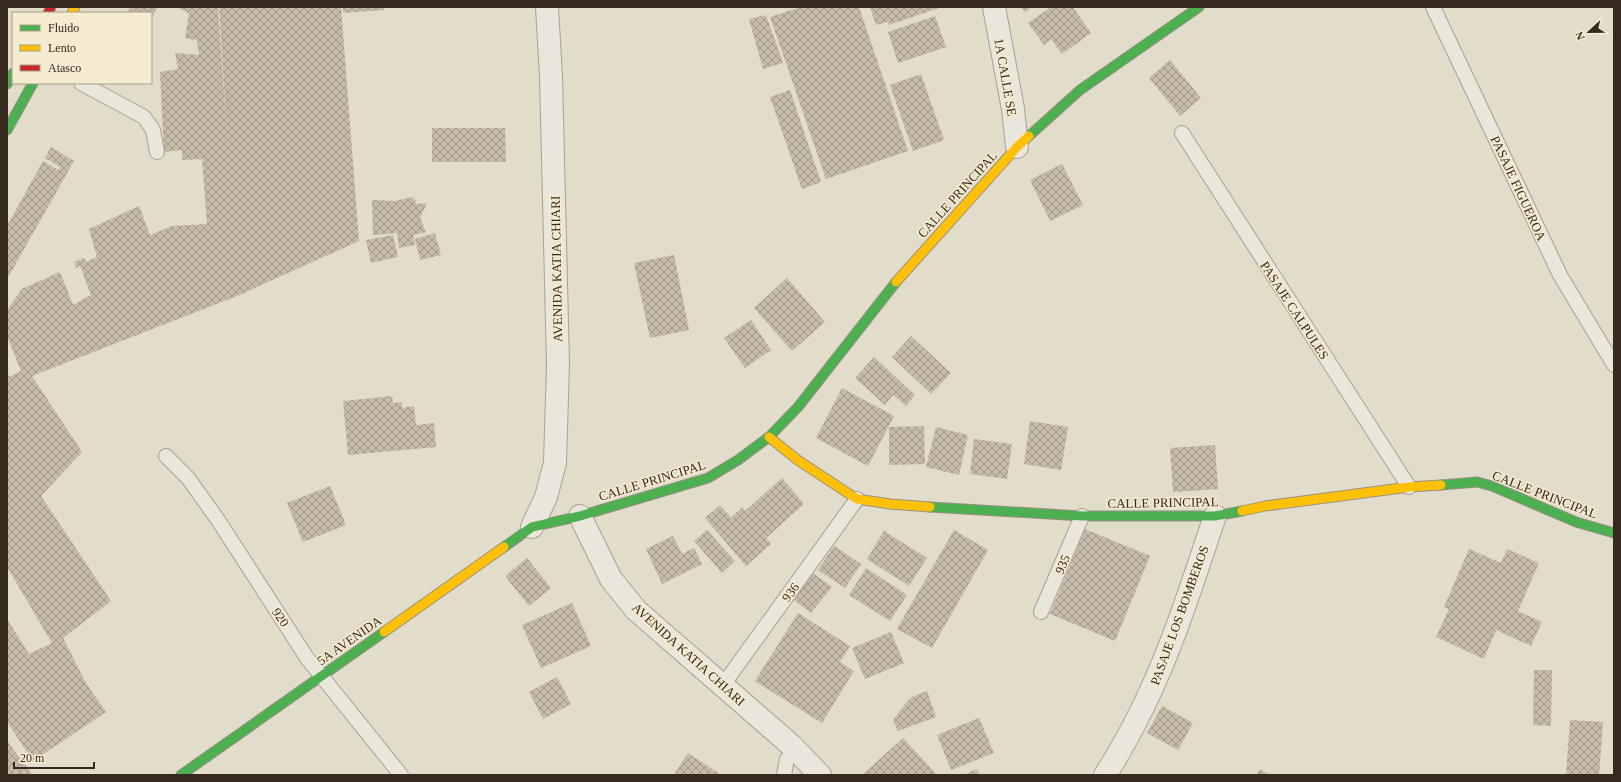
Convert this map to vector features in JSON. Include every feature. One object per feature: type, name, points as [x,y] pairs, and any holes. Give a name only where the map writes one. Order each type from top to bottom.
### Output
[{"type":"main road","name":"CALLE PRINCIPAL","points":[[532,527],[580,516],[708,478],[738,460],[769,437],[798,407],[902,274],[1017,147],[1080,90],[1199,7]]},
{"type":"main road","points":[[7,84],[12,75]]},
{"type":"main road","points":[[7,130],[32,84]]},
{"type":"main road","name":"CALLE PRINCIPAL","points":[[769,437],[799,461],[857,499],[890,504],[1082,516],[1215,516],[1265,506],[1409,487],[1477,482],[1492,486],[1576,522],[1614,533]]},
{"type":"main road","name":"5A AVENIDA","points":[[181,775],[532,527]]},
{"type":"street","name":"AVENIDA KATIA CHIARI","points":[[532,527],[546,497],[555,463],[558,377],[557,300],[547,7]]},
{"type":"street","name":"1A CALLE SE","points":[[994,7],[1013,109],[1017,147]]},
{"type":"street","name":"AVENIDA KATIA CHIARI","points":[[580,516],[611,579],[636,610],[724,685],[787,760],[820,775]]},
{"type":"street","name":"PASAJE LOS BOMBEROS","points":[[1105,775],[1115,761],[1146,702],[1177,628],[1215,516]]},
{"type":"lane","name":"PASAJE FIGUEROA","points":[[1433,7],[1560,275],[1614,365]]},
{"type":"lane","points":[[83,84],[144,117],[153,130],[157,152]]},
{"type":"lane","name":"PASAJE CALPULES","points":[[1182,133],[1409,487]]},
{"type":"lane","name":"920","points":[[166,456],[188,478],[218,520],[307,658],[401,775]]},
{"type":"lane","name":"936","points":[[724,685],[857,499]]},
{"type":"lane","name":"935","points":[[1042,612],[1082,516]]},
{"type":"building","points":[[130,7],[158,7],[152,16],[152,12],[128,12]]},
{"type":"building","points":[[176,7],[218,7],[229,164],[219,7],[341,7],[359,241],[237,296],[32,376],[82,452],[41,496],[111,601],[63,638],[86,683],[106,712],[33,761],[7,722],[7,619],[29,654],[52,643],[7,567],[7,526],[9,525],[7,522],[7,373],[9,377],[21,371],[7,336],[7,310],[22,289],[60,272],[73,305],[91,295],[80,266],[76,268],[74,262],[84,258],[86,262],[97,257],[89,229],[139,206],[150,235],[172,226],[207,224],[202,159],[182,160],[182,150],[164,152],[160,72],[178,69],[175,53],[199,55],[197,40],[185,38],[189,13]]},
{"type":"building","points":[[343,7],[383,7],[384,10],[343,13]]},
{"type":"building","points":[[801,7],[859,7],[908,151],[826,179],[770,17]]},
{"type":"building","points":[[870,7],[942,7],[889,25],[888,22],[876,25]]},
{"type":"building","points":[[1021,7],[1032,7],[1025,12]]},
{"type":"building","points":[[1051,7],[1073,7],[1091,33],[1062,54],[1051,39],[1044,45],[1028,23]]},
{"type":"building","points":[[766,15],[783,63],[763,69],[749,19]]},
{"type":"building","points":[[935,16],[946,47],[898,63],[888,32]]},
{"type":"building","points":[[1170,60],[1201,98],[1180,116],[1149,78]]},
{"type":"building","points":[[921,74],[944,140],[913,151],[890,85]]},
{"type":"building","points":[[790,90],[821,182],[802,189],[770,97]]},
{"type":"building","points":[[432,128],[505,128],[506,162],[432,162]]},
{"type":"building","points":[[51,147],[74,161],[7,279],[7,226],[43,161],[58,170],[60,167],[45,158]]},
{"type":"building","points":[[1062,164],[1083,205],[1050,221],[1030,180]]},
{"type":"building","points":[[413,197],[417,204],[427,203],[420,218],[426,232],[413,235],[415,245],[399,248],[397,233],[373,235],[372,200],[394,201]]},
{"type":"building","points":[[435,233],[441,255],[420,260],[415,239]]},
{"type":"building","points":[[393,235],[398,257],[371,263],[366,240]]},
{"type":"building","points":[[674,255],[689,330],[650,338],[634,263]]},
{"type":"building","points":[[787,278],[825,322],[792,351],[754,308]]},
{"type":"building","points":[[751,320],[771,350],[745,368],[724,338]]},
{"type":"building","points":[[911,336],[951,373],[931,394],[892,357]]},
{"type":"building","points":[[874,357],[915,395],[906,406],[893,395],[885,405],[855,378]]},
{"type":"building","points":[[842,388],[894,416],[868,466],[816,438]]},
{"type":"building","points":[[392,396],[393,403],[402,402],[402,408],[414,406],[416,425],[434,423],[436,447],[348,455],[343,401]]},
{"type":"building","points":[[1030,421],[1068,427],[1061,470],[1024,464]]},
{"type":"building","points":[[924,426],[925,464],[889,465],[889,427]]},
{"type":"building","points":[[936,427],[968,435],[959,475],[926,467]]},
{"type":"building","points":[[974,439],[1012,444],[1007,479],[970,474]]},
{"type":"building","points":[[1215,445],[1218,489],[1173,492],[1170,448]]},
{"type":"building","points":[[782,478],[804,504],[766,538],[771,544],[746,566],[705,518],[720,505],[731,518],[742,507],[745,511]]},
{"type":"building","points":[[330,486],[346,525],[303,542],[287,503]]},
{"type":"building","points":[[1085,529],[1150,556],[1115,641],[1050,614]]},
{"type":"building","points":[[707,530],[735,561],[722,573],[694,541]]},
{"type":"building","points":[[954,530],[988,550],[932,648],[897,629]]},
{"type":"building","points":[[884,531],[927,558],[909,586],[867,559]]},
{"type":"building","points":[[673,536],[682,554],[694,548],[702,564],[662,584],[646,549]]},
{"type":"building","points":[[834,546],[861,564],[845,588],[818,570]]},
{"type":"building","points":[[1469,549],[1501,563],[1507,549],[1539,563],[1518,611],[1542,622],[1531,646],[1496,630],[1484,659],[1436,637],[1449,609],[1444,607]]},
{"type":"building","points":[[527,558],[551,588],[529,606],[505,576]]},
{"type":"building","points":[[806,568],[832,587],[811,613],[786,594]]},
{"type":"building","points":[[866,568],[907,595],[890,621],[849,595]]},
{"type":"building","points":[[572,603],[591,646],[541,668],[522,625]]},
{"type":"building","points":[[798,613],[850,646],[840,662],[854,671],[822,723],[755,681]]},
{"type":"building","points":[[891,632],[904,663],[865,679],[852,648]]},
{"type":"building","points":[[1534,670],[1552,670],[1551,726],[1533,725]]},
{"type":"building","points":[[557,677],[571,704],[543,719],[529,692]]},
{"type":"building","points":[[927,691],[936,717],[898,731],[893,720],[910,698]]},
{"type":"building","points":[[1162,706],[1193,723],[1178,750],[1147,733]]},
{"type":"building","points":[[979,718],[994,753],[951,770],[937,735]]},
{"type":"building","points":[[1570,720],[1603,722],[1599,775],[1566,775]]},
{"type":"building","points":[[903,738],[937,775],[862,775]]},
{"type":"building","points":[[7,741],[33,775],[7,775]]},
{"type":"building","points":[[688,753],[721,775],[678,775],[675,773]]},
{"type":"building","points":[[977,769],[979,775],[963,775]]},
{"type":"building","points":[[1260,769],[1270,775],[1256,775]]},
{"type":"traffic: fast","points":[[1029,136],[1080,90],[1199,7]]},
{"type":"traffic: fast","points":[[7,84],[12,75]]},
{"type":"traffic: fast","points":[[7,130],[32,84]]},
{"type":"traffic: fast","points":[[504,547],[532,527],[580,516],[708,478],[738,460],[769,437],[798,407],[896,282]]},
{"type":"traffic: fast","points":[[1441,485],[1477,482],[1492,486],[1576,522],[1614,533]]},
{"type":"traffic: fast","points":[[930,507],[1082,516],[1215,516],[1242,511]]},
{"type":"traffic: fast","points":[[181,775],[384,632]]},
{"type":"traffic: slow","points":[[72,12],[75,7]]},
{"type":"traffic: slow","points":[[896,282],[1017,147],[1029,136]]},
{"type":"traffic: slow","points":[[769,437],[799,461],[857,499],[890,504],[930,507]]},
{"type":"traffic: slow","points":[[1242,511],[1265,506],[1409,487],[1441,485]]},
{"type":"traffic: slow","points":[[384,632],[504,547]]},
{"type":"traffic: jam","points":[[48,12],[51,7]]}]
